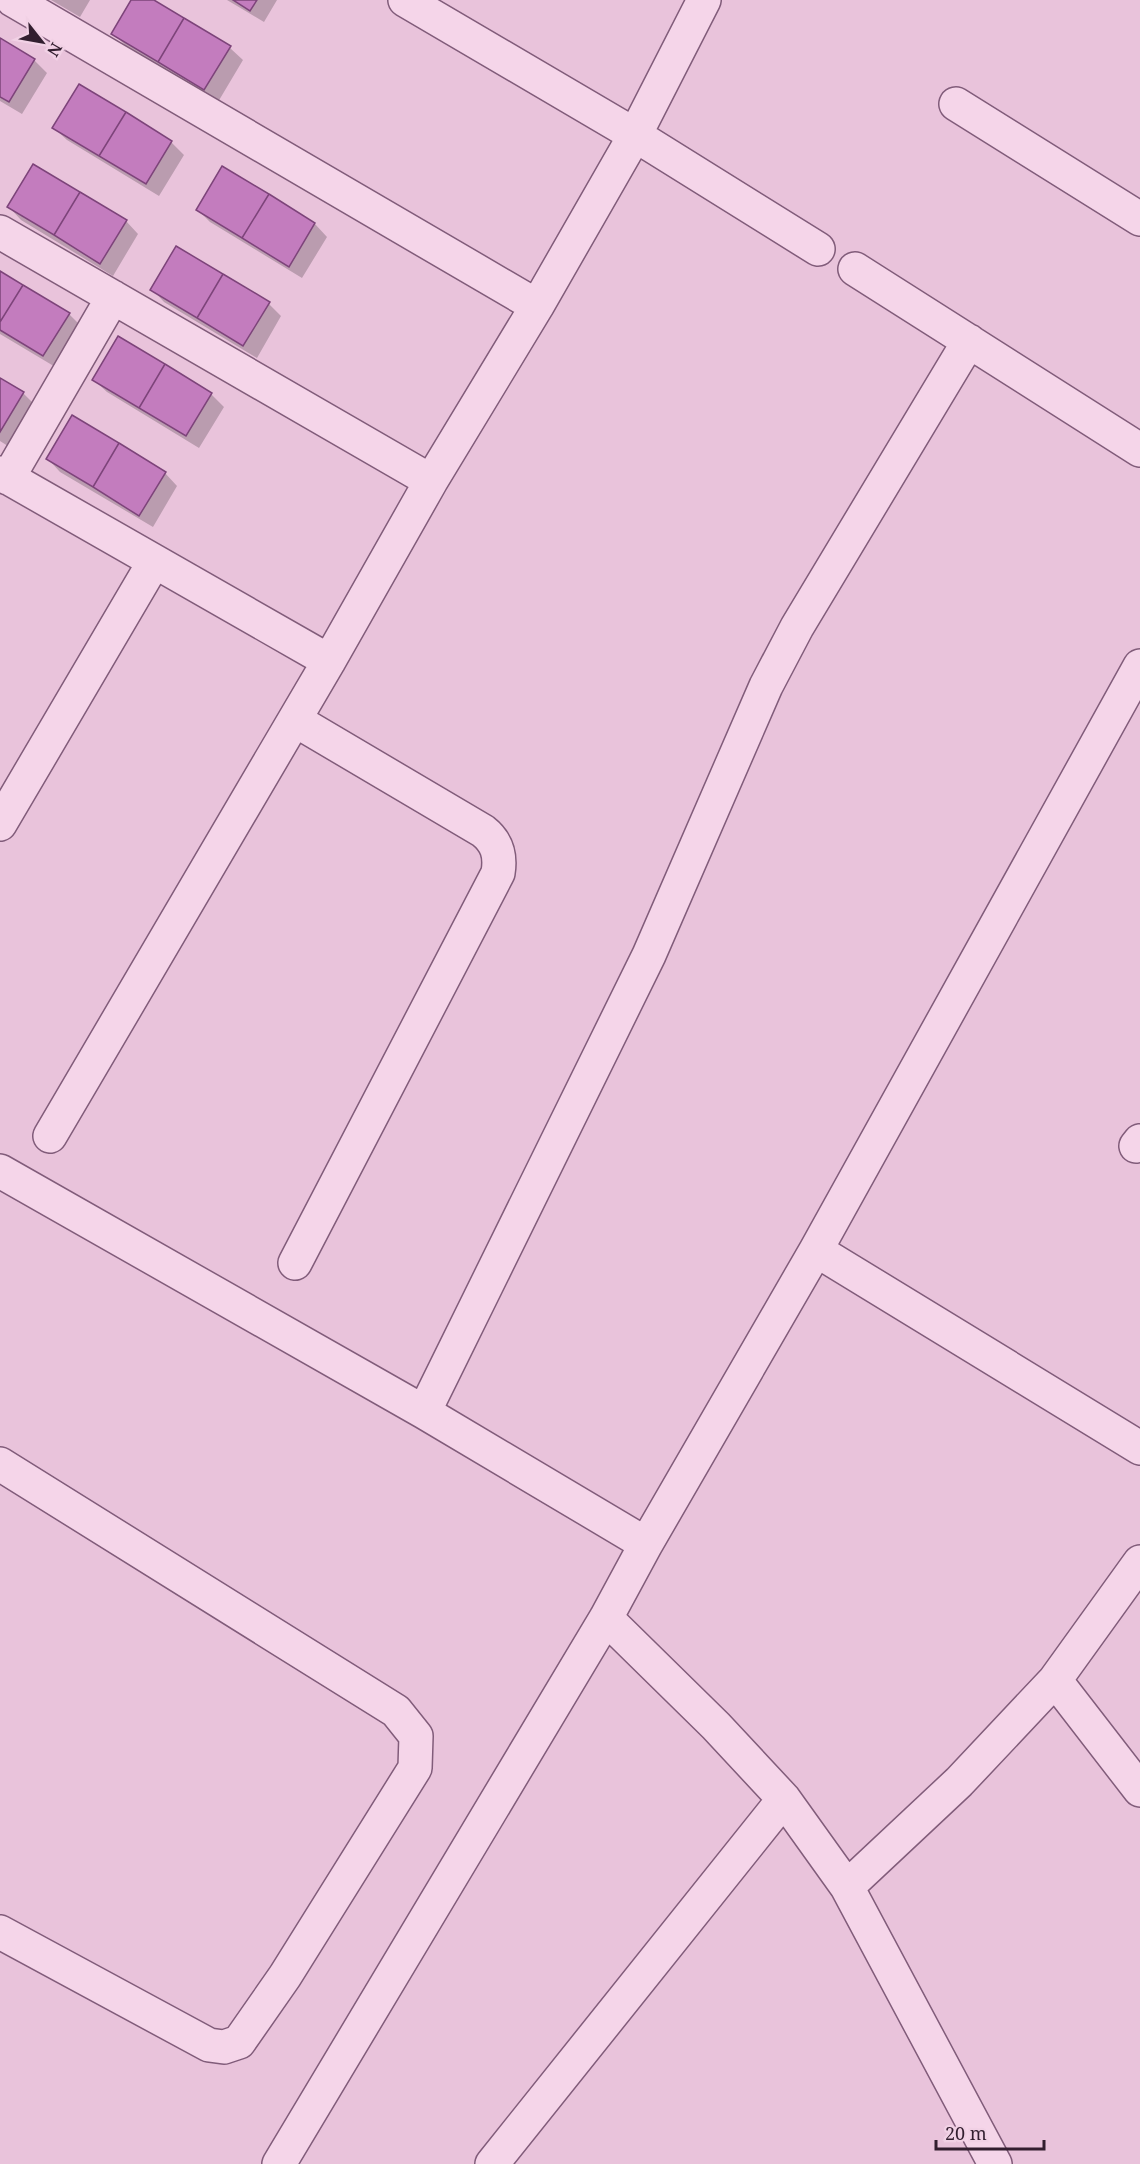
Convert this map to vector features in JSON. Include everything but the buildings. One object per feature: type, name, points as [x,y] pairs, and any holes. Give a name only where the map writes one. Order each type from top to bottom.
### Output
[{"type":"street","points":[[13,0],[537,306]]},
{"type":"street","points":[[405,0],[635,135],[818,249]]},
{"type":"street","points":[[50,1137],[330,662],[431,481],[537,306],[635,135],[704,0]]},
{"type":"street","points":[[956,104],[1140,219]]},
{"type":"street","points":[[0,232],[431,481]]},
{"type":"street","points":[[855,269],[1140,450]]},
{"type":"street","points":[[113,297],[4,476],[330,662]]},
{"type":"street","points":[[424,1412],[649,955],[766,686],[797,627],[969,341]]},
{"type":"street","points":[[0,824],[154,562]]},
{"type":"street","points":[[279,2164],[606,1618],[646,1544],[816,1250],[1139,669]]},
{"type":"street","points":[[295,720],[483,831],[492,838],[498,850],[500,864],[498,873],[295,1263]]},
{"type":"street","points":[[0,1171],[424,1412],[646,1544]]},
{"type":"street","points":[[816,1250],[1140,1448]]},
{"type":"street","points":[[0,1464],[396,1711],[416,1736],[415,1768],[285,1976],[239,2043],[224,2047],[209,2045],[0,1932]]},
{"type":"street","points":[[847,1887],[959,1782],[1055,1680],[1140,1562]]},
{"type":"street","points":[[606,1618],[716,1726],[784,1798],[847,1887],[995,2164]]},
{"type":"street","points":[[1055,1680],[1140,1790]]},
{"type":"street","points":[[492,2164],[784,1798]]}]
